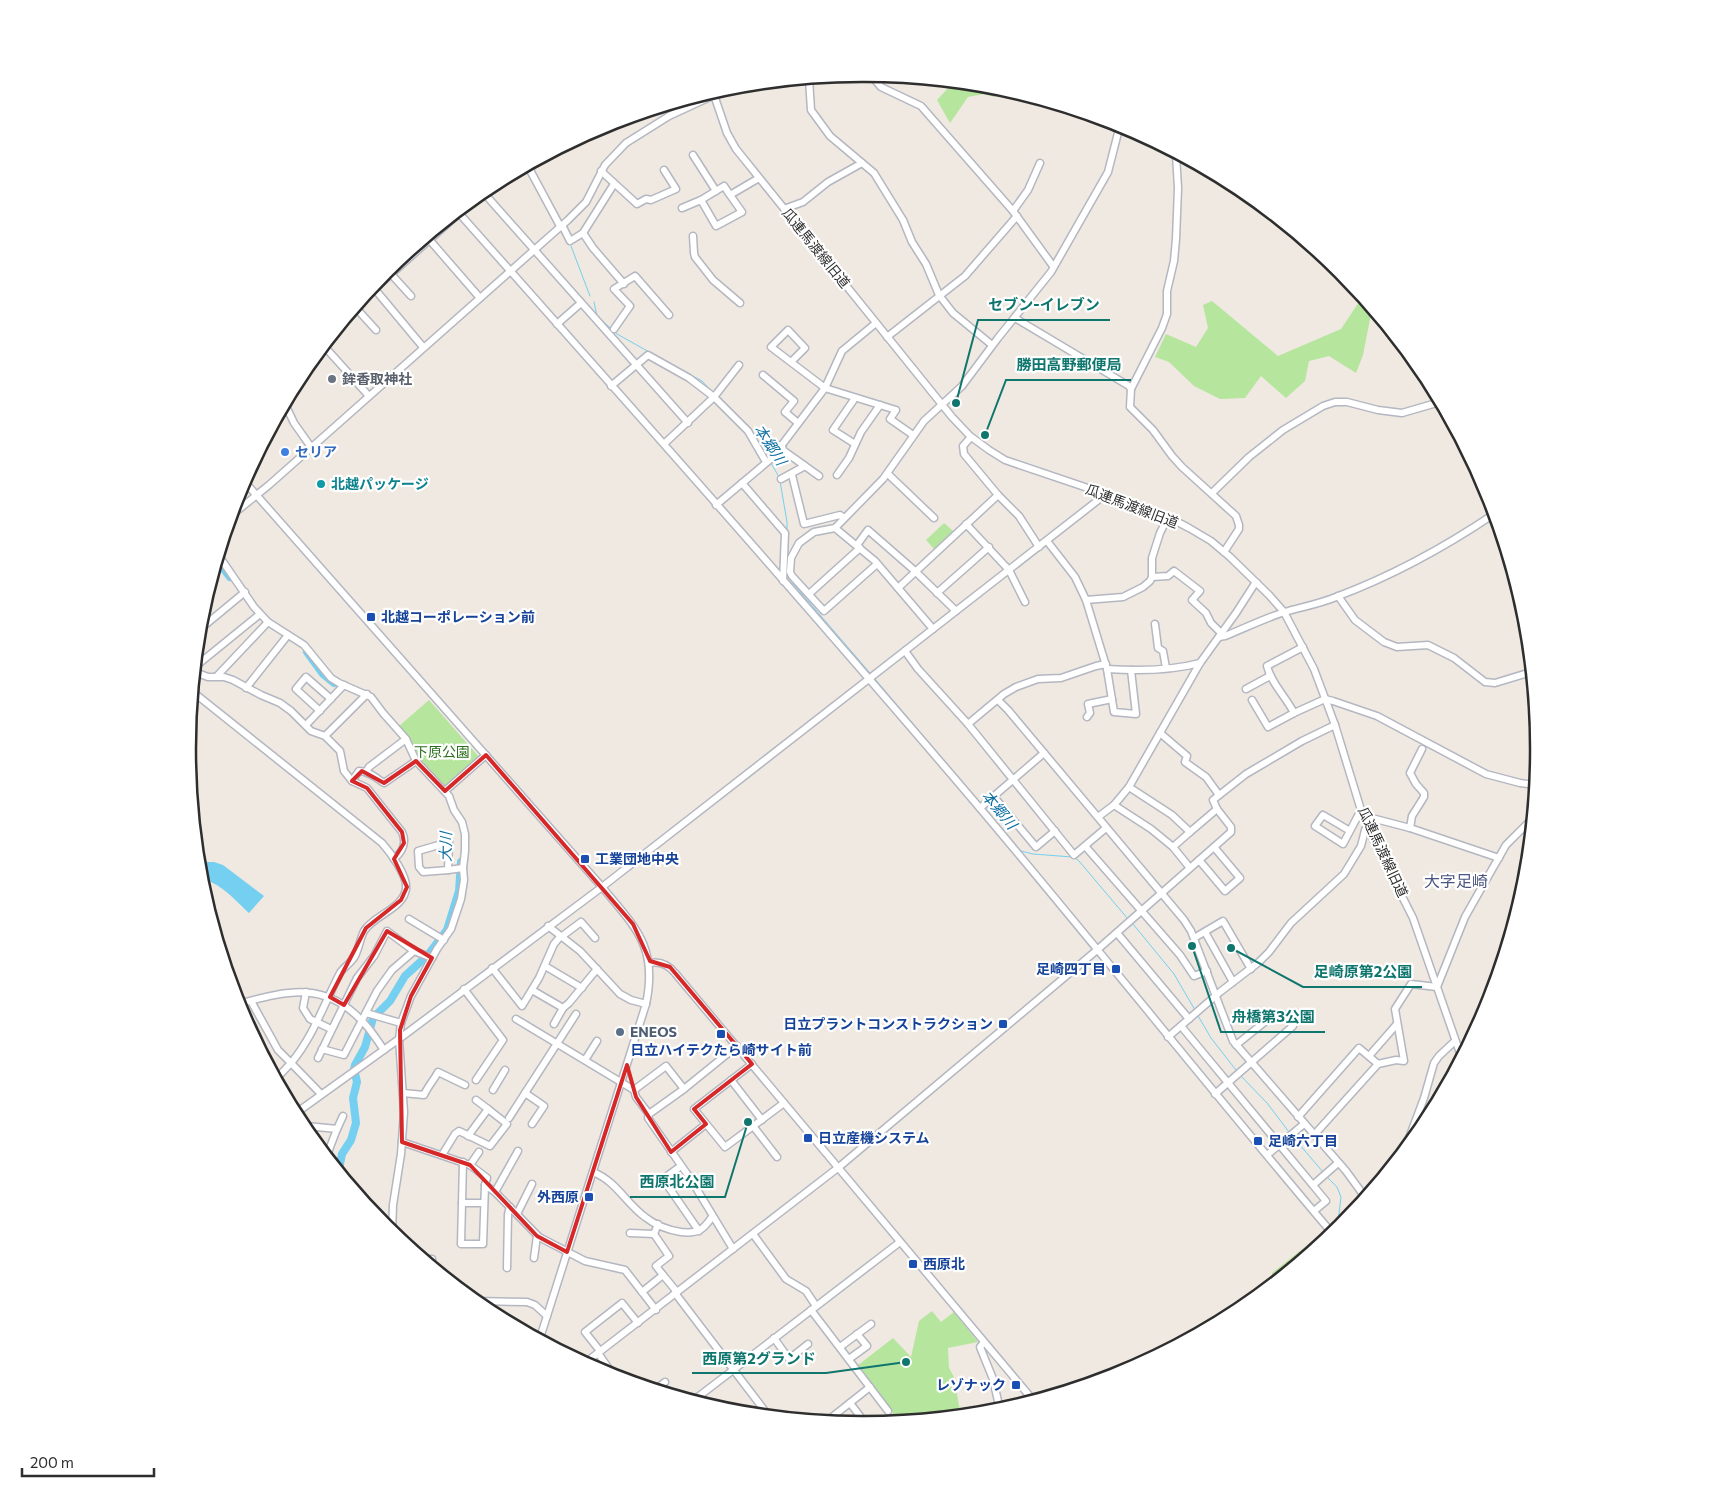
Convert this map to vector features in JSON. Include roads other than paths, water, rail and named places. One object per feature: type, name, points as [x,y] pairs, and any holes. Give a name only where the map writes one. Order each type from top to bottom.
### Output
[{"type":"street","points":[[877,83],[881,87],[921,106],[1015,213],[1053,266]]},
{"type":"street","points":[[809,85],[811,110],[830,136],[874,173],[903,220],[912,242],[926,264],[939,295],[953,313],[992,345]]},
{"type":"street","name":"瓜連馬渡線旧道","points":[[716,99],[727,134],[736,149],[941,404],[971,437],[989,450],[1019,465],[1168,517],[1203,537],[1224,552],[1257,582],[1284,612],[1314,669],[1335,724],[1362,813],[1413,918],[1458,1049]]},
{"type":"street","points":[[242,506],[561,226],[586,202],[601,171],[613,155],[641,133],[693,104]]},
{"type":"street","points":[[785,575],[799,543],[814,532],[835,528],[888,474],[913,435],[941,404],[962,386],[992,345],[1051,272],[1108,172],[1118,133]]},
{"type":"street","points":[[693,155],[716,191]]},
{"type":"street","points":[[1176,161],[1178,188],[1176,239],[1174,261],[1167,291],[1167,314],[1162,328],[1131,389],[1130,406],[1153,430],[1182,467],[1212,492],[1236,516],[1239,525],[1237,533],[1224,552]]},
{"type":"street","points":[[784,209],[804,202],[828,182],[862,163]]},
{"type":"street","points":[[887,336],[966,276],[1015,213],[1040,163]]},
{"type":"street","points":[[601,171],[637,204],[646,198],[651,200],[676,189],[664,170]]},
{"type":"street","points":[[531,171],[570,241],[583,233],[614,184]]},
{"type":"street","points":[[730,195],[759,178]]},
{"type":"street","points":[[682,208],[701,200],[724,186],[742,212],[716,226],[701,200]]},
{"type":"street","points":[[488,199],[688,423]]},
{"type":"street","points":[[463,216],[716,505],[785,575],[869,678],[983,806],[1168,1037],[1327,1227]]},
{"type":"street","points":[[583,233],[593,248],[624,284]]},
{"type":"street","points":[[693,236],[696,257],[713,280],[740,303]]},
{"type":"street","points":[[431,242],[480,298]]},
{"type":"street","points":[[614,329],[630,306],[614,289],[635,276],[669,314]]},
{"type":"street","points":[[393,277],[411,296]]},
{"type":"street","points":[[378,293],[423,347]]},
{"type":"street","points":[[557,324],[581,303]]},
{"type":"street","points":[[360,312],[376,330]]},
{"type":"street","points":[[1015,318],[1131,389]]},
{"type":"street","points":[[716,505],[769,460],[825,388],[842,351],[876,323]]},
{"type":"street","points":[[791,362],[805,348],[788,330],[771,347],[825,388],[896,410],[890,419],[913,435]]},
{"type":"street","points":[[328,351],[369,396]]},
{"type":"street","points":[[611,386],[648,355],[716,395],[748,431],[769,460]]},
{"type":"street","points":[[664,444],[716,395],[739,365]]},
{"type":"street","points":[[764,375],[794,401],[785,412],[798,423]]},
{"type":"street","points":[[854,444],[833,430],[855,398]]},
{"type":"street","points":[[1212,492],[1249,457],[1283,430],[1323,406],[1336,402],[1346,402],[1378,410],[1402,413],[1433,404]]},
{"type":"street","points":[[837,475],[849,458],[854,444],[880,405]]},
{"type":"street","points":[[289,412],[294,424],[312,447]]},
{"type":"street","points":[[971,437],[963,446],[964,454],[998,495],[1019,516],[1039,547]]},
{"type":"street","points":[[781,445],[784,451],[819,476]]},
{"type":"street","points":[[781,479],[792,475],[804,466]]},
{"type":"street","points":[[888,474],[934,518]]},
{"type":"street","points":[[792,475],[804,524],[840,515],[844,518]]},
{"type":"street","points":[[742,483],[785,533],[785,575]]},
{"type":"street","points":[[250,487],[602,886],[638,932],[646,949],[649,963],[649,985],[646,1004],[542,1332]]},
{"type":"street","points":[[302,1108],[399,1039],[602,886],[1106,494]]},
{"type":"street","points":[[898,588],[998,495]]},
{"type":"street","points":[[1086,600],[1123,598],[1143,587],[1152,577],[1152,558],[1160,533],[1168,517]]},
{"type":"street","points":[[1152,577],[1168,576],[1174,571],[1200,591],[1192,600],[1206,613],[1220,635],[1225,636],[1284,612],[1310,606],[1338,596],[1407,566],[1488,518]]},
{"type":"street","points":[[966,524],[1009,570],[1025,602]]},
{"type":"street","points":[[835,528],[878,564],[933,629]]},
{"type":"street","points":[[809,594],[858,547],[868,530],[915,571],[956,611]]},
{"type":"street","points":[[1047,541],[1075,577],[1086,600],[1107,666],[1114,712],[1136,714],[1131,670]]},
{"type":"street","points":[[937,593],[989,547]]},
{"type":"street","points":[[223,563],[243,594],[267,623],[304,645],[331,678],[342,687],[371,697],[404,740],[414,762],[444,791],[464,828],[465,851],[461,869],[464,890],[451,929],[444,940],[428,957],[401,1023],[399,1039],[403,1093],[402,1142],[392,1220]]},
{"type":"street","points":[[785,575],[792,576],[824,611],[878,564]]},
{"type":"street","points":[[1098,817],[1114,805],[1129,787],[1200,663],[1257,582]]},
{"type":"street","points":[[208,623],[243,594]]},
{"type":"street","points":[[1338,596],[1355,620],[1384,642],[1398,647],[1428,645],[1454,658],[1484,682],[1490,684],[1525,674]]},
{"type":"street","points":[[202,661],[259,615]]},
{"type":"street","points":[[217,676],[267,623]]},
{"type":"street","points":[[1155,624],[1158,648],[1163,651],[1166,668]]},
{"type":"street","points":[[246,688],[287,636]]},
{"type":"street","points":[[1294,713],[1270,676],[1267,666],[1303,647]]},
{"type":"street","points":[[905,651],[923,675],[968,724],[1074,855],[1106,828]]},
{"type":"street","points":[[968,724],[1004,694],[1016,687],[1038,679],[1061,678],[1096,666],[1131,670],[1182,668],[1200,663]]},
{"type":"street","points":[[201,674],[232,680],[280,703],[311,731],[325,736],[340,751],[344,771],[352,781],[367,788],[402,832],[404,843],[400,854],[394,859]]},
{"type":"street","points":[[1246,690],[1270,676]]},
{"type":"street","points":[[320,711],[296,689],[306,677],[331,699]]},
{"type":"street","points":[[306,725],[342,687]]},
{"type":"street","points":[[325,736],[365,695]]},
{"type":"street","points":[[199,697],[382,843],[394,859],[406,882],[407,887],[404,897],[366,928],[354,957],[341,972],[304,1046],[281,1073]]},
{"type":"street","points":[[1087,717],[1090,713],[1088,704],[1112,699]]},
{"type":"street","points":[[1252,700],[1268,727],[1325,699],[1377,716],[1486,774],[1528,784]]},
{"type":"street","points":[[998,700],[1184,920],[1194,938],[1229,1031],[1236,1044],[1361,1191]]},
{"type":"street","points":[[592,1358],[839,1167],[1162,894],[1231,832],[1232,827],[1212,802],[1219,795],[1246,774],[1335,724]]},
{"type":"street","points":[[1160,733],[1188,756],[1185,762],[1206,777],[1219,795]]},
{"type":"street","points":[[366,772],[369,767],[404,740]]},
{"type":"street","points":[[1410,828],[1412,816],[1422,801],[1424,793],[1410,773],[1422,749]]},
{"type":"street","points":[[983,806],[1044,754]]},
{"type":"street","points":[[444,791],[486,756]]},
{"type":"street","points":[[352,781],[359,771],[366,772],[384,783],[414,762]]},
{"type":"street","points":[[1129,787],[1172,815],[1190,832]]},
{"type":"street","points":[[994,797],[1036,847],[1055,831]]},
{"type":"street","points":[[1114,805],[1151,829],[1173,847],[1190,868]]},
{"type":"street","points":[[1173,847],[1217,809]]},
{"type":"street","points":[[1350,831],[1323,815],[1315,826],[1343,844],[1362,813],[1499,858]]},
{"type":"street","points":[[1168,1037],[1270,952],[1291,923],[1344,874],[1361,846],[1367,826]]},
{"type":"street","points":[[1314,1135],[1378,1064],[1404,1060],[1395,1009],[1411,984],[1438,987],[1465,917],[1499,858],[1513,837],[1525,826]]},
{"type":"street","points":[[448,870],[449,842],[418,851],[419,866],[423,872],[461,869]]},
{"type":"street","points":[[1085,846],[1184,959],[1194,976],[1207,971]]},
{"type":"street","points":[[1199,860],[1225,891],[1240,878],[1214,847]]},
{"type":"street","points":[[409,919],[444,940]]},
{"type":"street","points":[[492,968],[522,1006],[545,966],[554,944],[560,937],[580,922],[595,938]]},
{"type":"street","points":[[1194,938],[1223,922],[1251,969]]},
{"type":"street","points":[[548,926],[580,951],[620,994],[646,1004]]},
{"type":"street","points":[[318,1058],[357,978],[374,956],[387,932],[414,951],[428,957]]},
{"type":"street","points":[[1204,932],[1233,982]]},
{"type":"street","points":[[1117,933],[1191,1017]]},
{"type":"street","points":[[322,1049],[344,1055],[366,1026],[368,1014],[377,991],[392,970],[414,951]]},
{"type":"street","points":[[649,963],[658,962],[670,967],[1029,1395]]},
{"type":"street","points":[[545,966],[582,988]]},
{"type":"street","points":[[554,1024],[562,1008],[569,1003],[597,969]]},
{"type":"street","points":[[464,989],[503,1040],[476,1080]]},
{"type":"street","points":[[532,990],[562,1008]]},
{"type":"street","points":[[306,992],[303,1008],[310,1018],[331,1030]]},
{"type":"street","points":[[246,1002],[306,992],[330,997],[344,1005],[366,1026],[384,1050]]},
{"type":"street","points":[[251,1001],[278,1050],[321,1094]]},
{"type":"street","points":[[368,1014],[401,1023]]},
{"type":"street","points":[[509,1118],[576,1014]]},
{"type":"street","points":[[1215,1094],[1293,1026],[1283,1014],[1270,1017],[1236,1044]]},
{"type":"street","points":[[516,1018],[634,1090],[636,1097],[649,1114],[648,1118],[690,1178],[733,1249]]},
{"type":"street","points":[[1369,1056],[1398,1024]]},
{"type":"street","points":[[1181,1026],[1326,1201],[1314,1212]]},
{"type":"street","points":[[585,1060],[597,1041]]},
{"type":"street","points":[[1415,1122],[1434,1063],[1455,1041]]},
{"type":"street","points":[[649,1114],[684,1089],[737,1046]]},
{"type":"street","points":[[1298,1117],[1359,1048],[1378,1064]]},
{"type":"street","points":[[752,1064],[694,1109],[725,1147],[784,1102]]},
{"type":"street","points":[[634,1090],[666,1066],[684,1089]]},
{"type":"street","points":[[493,1090],[505,1070]]},
{"type":"street","points":[[403,1093],[424,1095],[430,1081],[434,1080],[438,1072],[465,1085]]},
{"type":"street","points":[[731,1080],[762,1120]]},
{"type":"street","points":[[525,1093],[544,1106],[532,1124]]},
{"type":"street","points":[[442,1154],[459,1131],[490,1146],[507,1124],[476,1100]]},
{"type":"street","points":[[468,1136],[488,1109]]},
{"type":"street","points":[[329,1149],[343,1116]]},
{"type":"street","points":[[671,1152],[706,1124]]},
{"type":"street","points":[[1267,1155],[1304,1124]]},
{"type":"street","points":[[753,1126],[777,1157]]},
{"type":"street","points":[[314,1127],[337,1129]]},
{"type":"street","points":[[402,1142],[463,1162],[487,1178],[485,1185],[483,1244],[461,1244],[463,1162]]},
{"type":"street","points":[[495,1192],[518,1151]]},
{"type":"street","points":[[470,1165],[479,1152]]},
{"type":"street","points":[[1313,1185],[1338,1163]]},
{"type":"street","points":[[681,1166],[663,1179],[699,1231]]},
{"type":"street","points":[[593,1172],[612,1183],[645,1217],[673,1230],[690,1233],[699,1231],[703,1229],[712,1216]]},
{"type":"street","points":[[517,1214],[532,1184]]},
{"type":"street","points":[[485,1185],[495,1192],[537,1236],[585,1261],[626,1270],[656,1310]]},
{"type":"street","points":[[462,1203],[484,1203]]},
{"type":"street","points":[[507,1268],[508,1214],[510,1207]]},
{"type":"street","points":[[654,1234],[658,1224]]},
{"type":"street","points":[[630,1234],[654,1234]]},
{"type":"street","points":[[654,1234],[668,1256],[656,1266],[732,1370],[762,1408]]},
{"type":"street","points":[[753,1234],[786,1279],[806,1291],[814,1308],[840,1347],[888,1412]]},
{"type":"street","points":[[534,1258],[537,1236]]},
{"type":"street","points":[[700,1395],[900,1242]]},
{"type":"street","points":[[642,1292],[663,1275]]},
{"type":"street","points":[[489,1301],[527,1302],[535,1305],[547,1316]]},
{"type":"street","points":[[607,1364],[584,1332],[622,1302],[638,1323]]},
{"type":"street","points":[[840,1347],[871,1324]]},
{"type":"street","points":[[849,1359],[866,1346],[857,1334]]},
{"type":"street","points":[[774,1338],[789,1358],[808,1344]]},
{"type":"street","points":[[984,1342],[980,1347],[993,1379],[998,1402]]},
{"type":"street","points":[[836,1415],[870,1387]]},
{"type":"street","points":[[850,1403],[860,1416]]},
{"type":"water","points":[[206,862],[223,865],[264,896],[249,913],[233,897],[210,882]]},
{"type":"waterway","name":"本郷川","points":[[571,246],[590,296]]},
{"type":"waterway","name":"本郷川","points":[[594,302],[597,316],[617,334],[651,353]]},
{"type":"waterway","name":"本郷川","points":[[654,355],[702,381],[713,393]]},
{"type":"waterway","name":"本郷川","points":[[762,448],[767,458]]},
{"type":"waterway","name":"本郷川","points":[[771,463],[779,477]]},
{"type":"waterway","name":"本郷川","points":[[780,481],[787,531]]},
{"type":"waterway","name":"大川","points":[[222,566],[230,577]]},
{"type":"waterway","name":"本郷川","points":[[786,570],[790,580],[870,673]]},
{"type":"waterway","name":"大川","points":[[307,652],[323,674],[334,683]]},
{"type":"waterway","name":"本郷川","points":[[875,679],[981,804]]},
{"type":"waterway","name":"本郷川","points":[[984,807],[1021,851],[1033,854],[1072,857]]},
{"type":"waterway","name":"本郷川","points":[[1075,858],[1128,919]]},
{"type":"waterway","name":"大川","points":[[340,1162],[342,1154],[351,1140],[356,1123],[353,1098],[357,1082],[354,1069],[365,1047],[373,1018],[390,1001],[405,976],[428,955],[447,930],[459,891],[461,862]]},
{"type":"waterway","name":"本郷川","points":[[1133,924],[1174,974],[1195,1010]]},
{"type":"waterway","name":"本郷川","points":[[1197,1014],[1211,1038],[1236,1070]]},
{"type":"waterway","name":"本郷川","points":[[1241,1076],[1267,1103],[1289,1132]]},
{"type":"waterway","name":"本郷川","points":[[1293,1137],[1323,1172]]},
{"type":"waterway","name":"本郷川","points":[[1327,1177],[1337,1187],[1341,1197],[1339,1215]]},
{"type":"place","name":"鉾香取神社","points":[[332,379]]},
{"type":"place","name":"セブン-イレブン","points":[[956,403]]},
{"type":"place","name":"勝田高野郵便局","points":[[985,435]]},
{"type":"place","name":"セリア","points":[[285,452]]},
{"type":"place","name":"北越パッケージ","points":[[321,484]]},
{"type":"place","name":"北越コーポレーション前","points":[[371,617]]},
{"type":"place","name":"工業団地中央","points":[[585,859]]},
{"type":"place","name":"舟橋第3公園","points":[[1192,946]]},
{"type":"place","name":"足崎原第2公園","points":[[1231,948]]},
{"type":"place","name":"足崎四丁目","points":[[1116,969]]},
{"type":"place","name":"日立プラントコンストラクション","points":[[1003,1024]]},
{"type":"place","name":"ENEOS","points":[[620,1032]]},
{"type":"place","name":"日立ハイテクたら崎サイト前","points":[[721,1034]]},
{"type":"place","name":"西原北公園","points":[[748,1122]]},
{"type":"place","name":"日立産機システム","points":[[808,1138]]},
{"type":"place","name":"足崎六丁目","points":[[1258,1141]]},
{"type":"place","name":"外西原","points":[[589,1197]]},
{"type":"place","name":"西原北","points":[[913,1264]]},
{"type":"place","name":"西原第2グランド","points":[[906,1362]]},
{"type":"place","name":"レゾナック","points":[[1016,1385]]},
{"type":"district","name":"大字足崎","points":[[1456,881]]},
{"type":"park label","name":"下原公園","points":[[442,752]]}]
